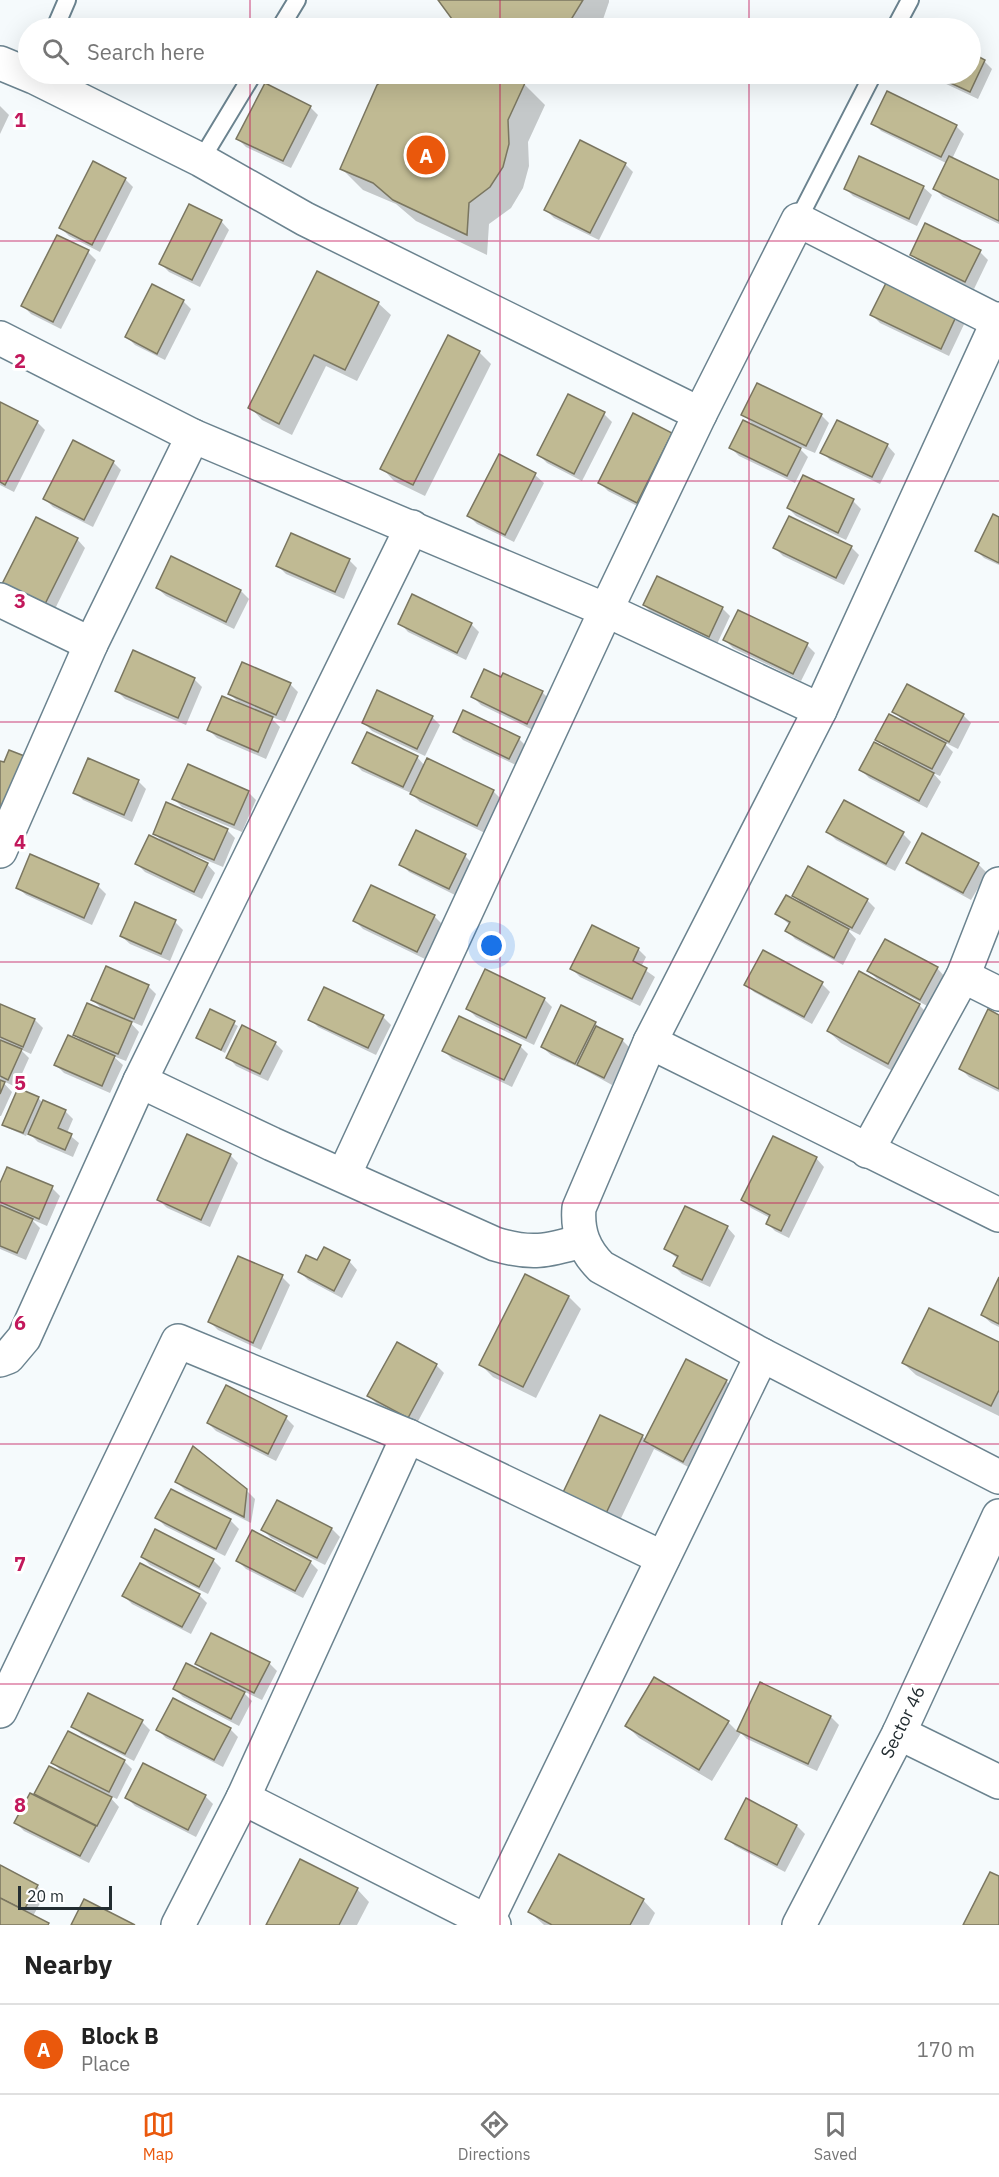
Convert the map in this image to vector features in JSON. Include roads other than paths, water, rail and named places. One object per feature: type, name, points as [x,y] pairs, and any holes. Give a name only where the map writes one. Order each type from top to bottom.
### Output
[{"type":"street","points":[[0,63],[18,69]]},
{"type":"street","points":[[52,84],[201,160],[305,219],[699,414]]},
{"type":"street","points":[[344,1175],[699,414],[798,220],[999,320],[820,710],[650,1042],[579,1208],[578,1226],[589,1256],[601,1267],[762,1355],[999,1477]]},
{"type":"street","points":[[0,338],[194,436],[606,610],[820,710]]},
{"type":"street","points":[[3,837],[91,644],[194,436]]},
{"type":"street","points":[[0,1360],[8,1357],[24,1338],[140,1081],[412,527]]},
{"type":"street","points":[[0,600],[91,644]]},
{"type":"street","points":[[867,1151],[963,976],[999,884]]},
{"type":"street","points":[[963,976],[999,994]]},
{"type":"street","points":[[650,1042],[999,1215]]},
{"type":"street","points":[[140,1081],[272,1144],[495,1244],[517,1251],[548,1251],[582,1241]]},
{"type":"street","points":[[4,1692],[178,1341],[408,1436],[663,1558]]},
{"type":"street","points":[[243,1798],[490,1923],[762,1355]]},
{"type":"street","points":[[178,1925],[243,1798],[408,1436]]},
{"type":"street","name":"Sector 46","points":[[799,1925],[899,1733],[999,1516]]},
{"type":"street","points":[[899,1733],[999,1782]]},
{"type":"lane","points":[[60,18],[68,0]]},
{"type":"lane","points":[[286,18],[297,0]]},
{"type":"lane","points":[[900,18],[910,0]]},
{"type":"lane","points":[[201,160],[247,84]]},
{"type":"lane","points":[[798,220],[868,84]]},
{"type":"place","name":"Block B","points":[[426,155]]}]
